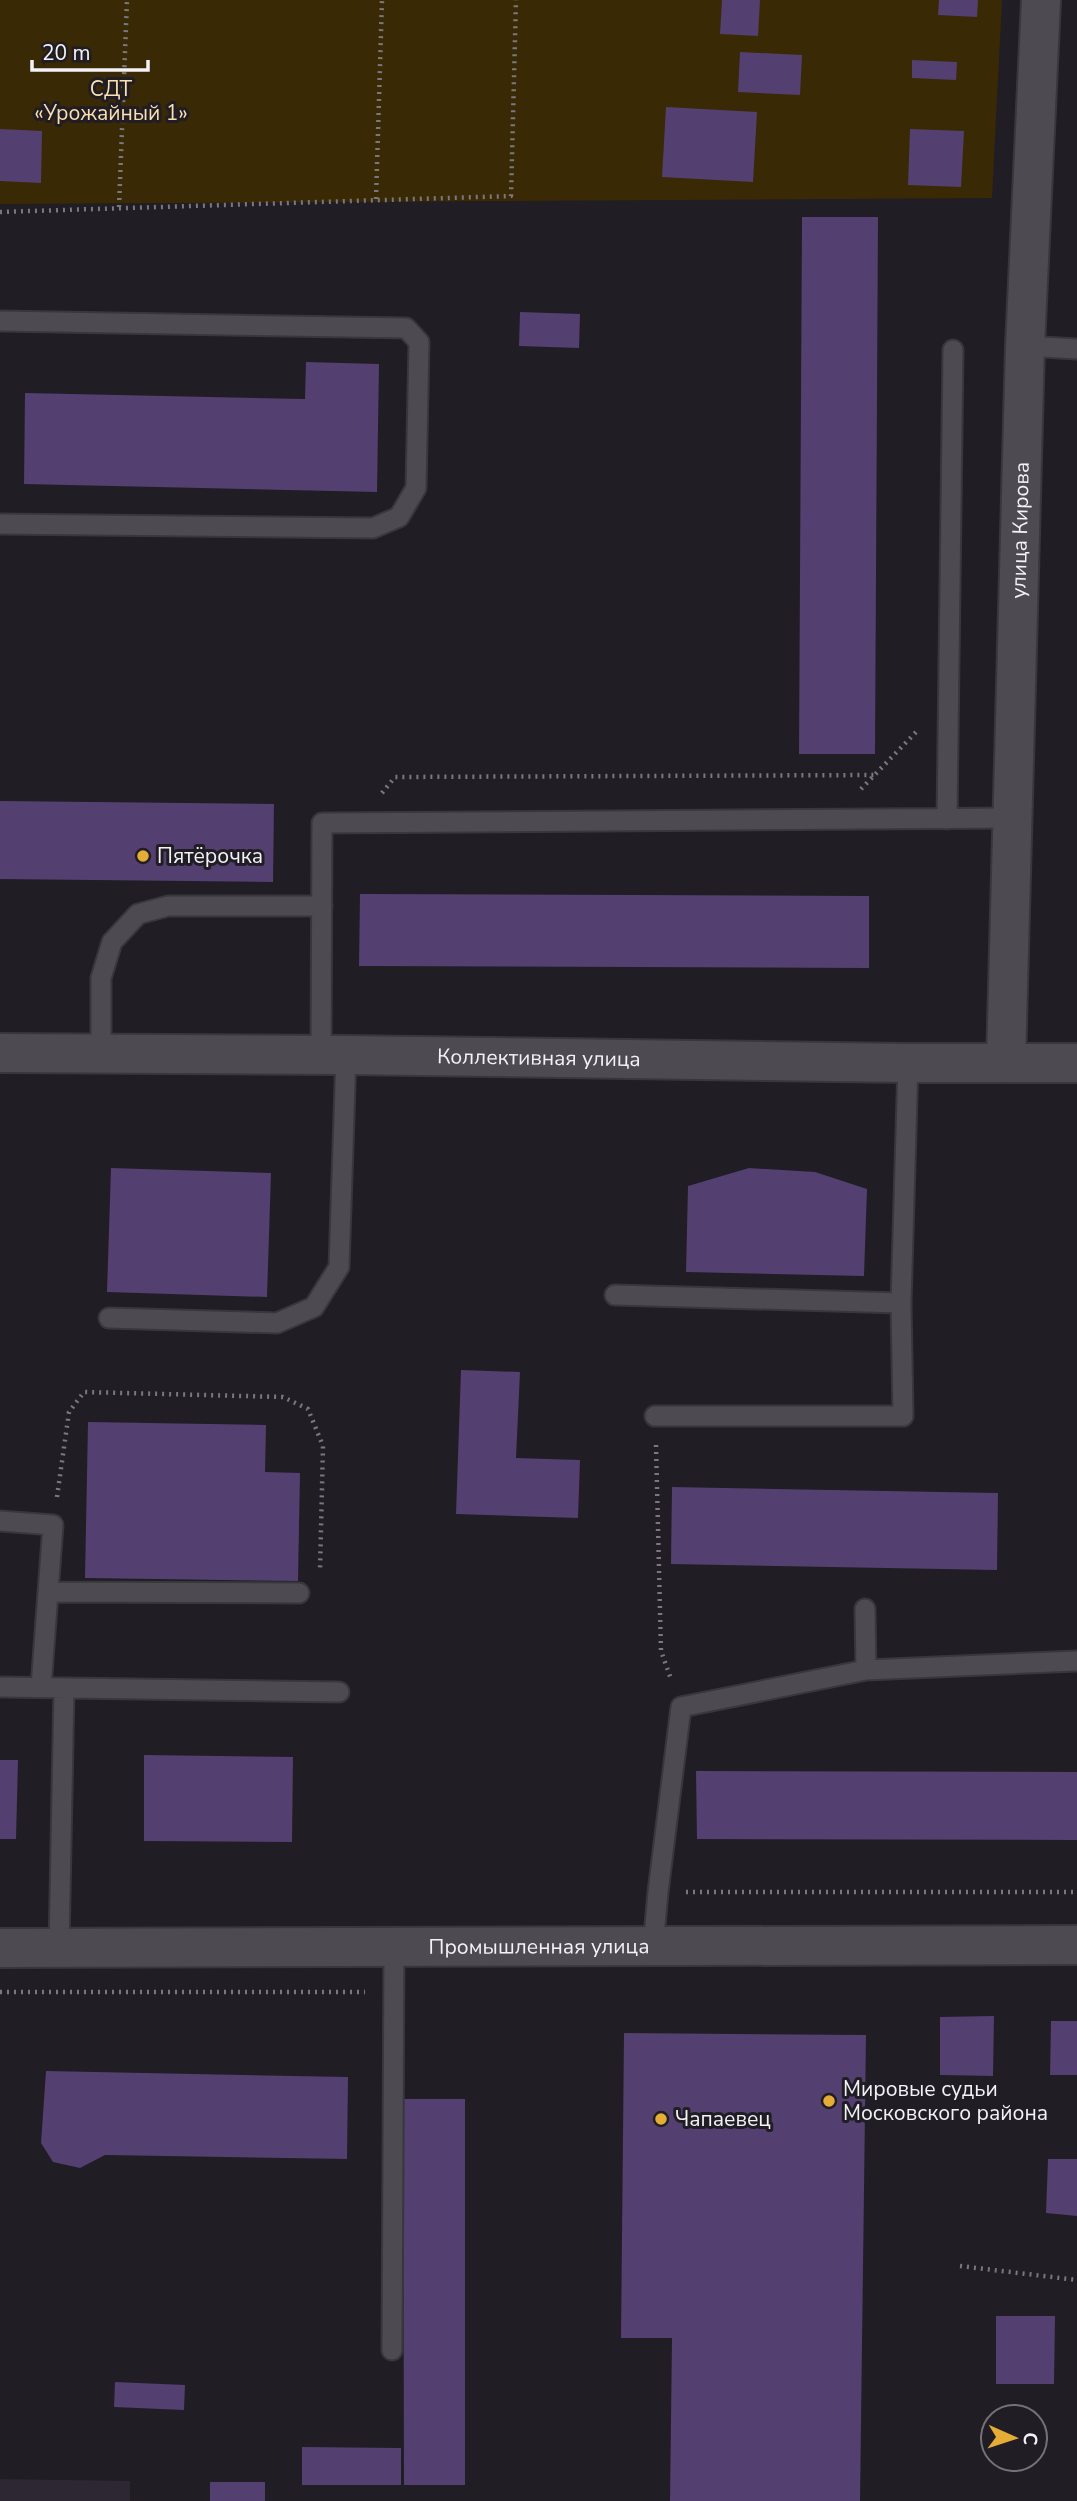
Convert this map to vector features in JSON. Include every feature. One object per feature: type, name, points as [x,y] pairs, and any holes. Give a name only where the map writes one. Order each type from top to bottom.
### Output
[{"type":"street","name":"улица Кирова","points":[[1006,1062],[1025,346],[1041,0]]},
{"type":"street","name":"Коллективная улица","points":[[0,1053],[1077,1063]]},
{"type":"street","name":"Промышленная улица","points":[[0,1948],[1077,1945]]},
{"type":"lane","points":[[0,321],[406,328],[419,342],[415,488],[399,517],[373,528],[0,524]]},
{"type":"lane","points":[[1025,346],[1077,349]]},
{"type":"lane","points":[[947,819],[953,350]]},
{"type":"lane","points":[[109,1318],[277,1322],[314,1307],[339,1267],[333,1055],[322,906],[322,823],[1011,818]]},
{"type":"lane","points":[[101,1054],[101,978],[112,942],[138,915],[168,906],[322,906]]},
{"type":"lane","points":[[655,1416],[903,1416],[901,1303],[908,1063]]},
{"type":"lane","points":[[615,1295],[901,1303]]},
{"type":"lane","points":[[0,1521],[53,1525],[41,1687]]},
{"type":"lane","points":[[48,1592],[299,1594]]},
{"type":"lane","points":[[865,1609],[866,1670]]},
{"type":"lane","points":[[653,1948],[681,1707],[866,1670],[1077,1661]]},
{"type":"lane","points":[[0,1686],[339,1692]]},
{"type":"lane","points":[[60,1948],[64,1688]]},
{"type":"lane","points":[[392,2350],[394,1948]]},
{"type":"path","points":[[119,207],[127,0]]},
{"type":"path","points":[[376,199],[382,0]]},
{"type":"path","points":[[0,212],[511,196],[516,0]]},
{"type":"path","points":[[826,820],[876,775],[950,696]]},
{"type":"path","points":[[356,822],[395,777],[876,775]]},
{"type":"path","points":[[53,1525],[69,1412],[84,1392],[283,1397],[309,1409],[323,1446],[320,1578],[299,1594]]},
{"type":"path","points":[[655,1416],[661,1651],[681,1707]]},
{"type":"path","points":[[658,1892],[1077,1892]]},
{"type":"path","points":[[0,1992],[394,1992]]},
{"type":"path","points":[[960,2266],[1077,2280]]},
{"type":"shaded area","points":[[0,2479],[130,2481],[130,2501],[0,2501]]},
{"type":"green space","name":"СДТ «Урожайный 1»","points":[[0,0],[1002,0],[992,198],[0,204]]},
{"type":"building","points":[[722,0],[760,0],[758,36],[720,34]]},
{"type":"building","points":[[939,0],[978,0],[977,17],[938,15]]},
{"type":"building","points":[[740,52],[802,55],[800,95],[738,92]]},
{"type":"building","points":[[912,60],[957,62],[956,80],[912,78]]},
{"type":"building","points":[[666,107],[757,112],[753,182],[662,177]]},
{"type":"building","points":[[0,129],[42,131],[41,183],[0,181]]},
{"type":"building","points":[[910,129],[964,131],[961,187],[908,185]]},
{"type":"building","points":[[802,217],[878,217],[875,754],[799,754]]},
{"type":"building","points":[[520,312],[580,314],[579,348],[519,346]]},
{"type":"building","points":[[306,362],[379,364],[377,492],[24,484],[25,393],[305,399]]},
{"type":"building","points":[[0,801],[274,804],[273,882],[0,879]]},
{"type":"building","points":[[360,894],[869,896],[869,968],[359,966]]},
{"type":"building","points":[[111,1168],[271,1173],[267,1297],[107,1292]]},
{"type":"building","points":[[749,1168],[815,1172],[867,1189],[864,1276],[686,1272],[688,1186]]},
{"type":"building","points":[[461,1370],[520,1372],[516,1458],[580,1460],[578,1518],[456,1514]]},
{"type":"building","points":[[88,1422],[266,1425],[265,1472],[300,1473],[298,1581],[85,1578]]},
{"type":"building","points":[[672,1487],[998,1493],[997,1570],[671,1564]]},
{"type":"building","points":[[144,1755],[293,1757],[292,1842],[144,1841]]},
{"type":"building","points":[[0,1760],[18,1760],[16,1839],[0,1839]]},
{"type":"building","points":[[696,1771],[1077,1772],[1077,1840],[697,1839]]},
{"type":"building","points":[[994,2016],[993,2076],[940,2075],[940,2017]]},
{"type":"building","points":[[1051,2021],[1077,2021],[1077,2075],[1050,2075]]},
{"type":"building","points":[[624,2033],[866,2035],[860,2501],[670,2501],[672,2338],[621,2338]]},
{"type":"building","points":[[46,2071],[348,2077],[347,2159],[105,2155],[80,2168],[53,2162],[41,2143]]},
{"type":"building","points":[[403,2099],[465,2099],[465,2485],[404,2485]]},
{"type":"building","points":[[1048,2159],[1077,2159],[1077,2216],[1046,2213]]},
{"type":"building","points":[[996,2316],[1055,2316],[1054,2384],[996,2384]]},
{"type":"building","points":[[115,2382],[185,2385],[184,2410],[114,2407]]},
{"type":"building","points":[[302,2447],[401,2448],[401,2485],[302,2485]]},
{"type":"building","points":[[210,2482],[265,2482],[265,2501],[210,2501]]},
{"type":"place","name":"Пятёрочка","points":[[143,856]]},
{"type":"place","name":"Мировые судьи Московского района","points":[[829,2101]]},
{"type":"place","name":"Чапаевец","points":[[661,2119]]}]
